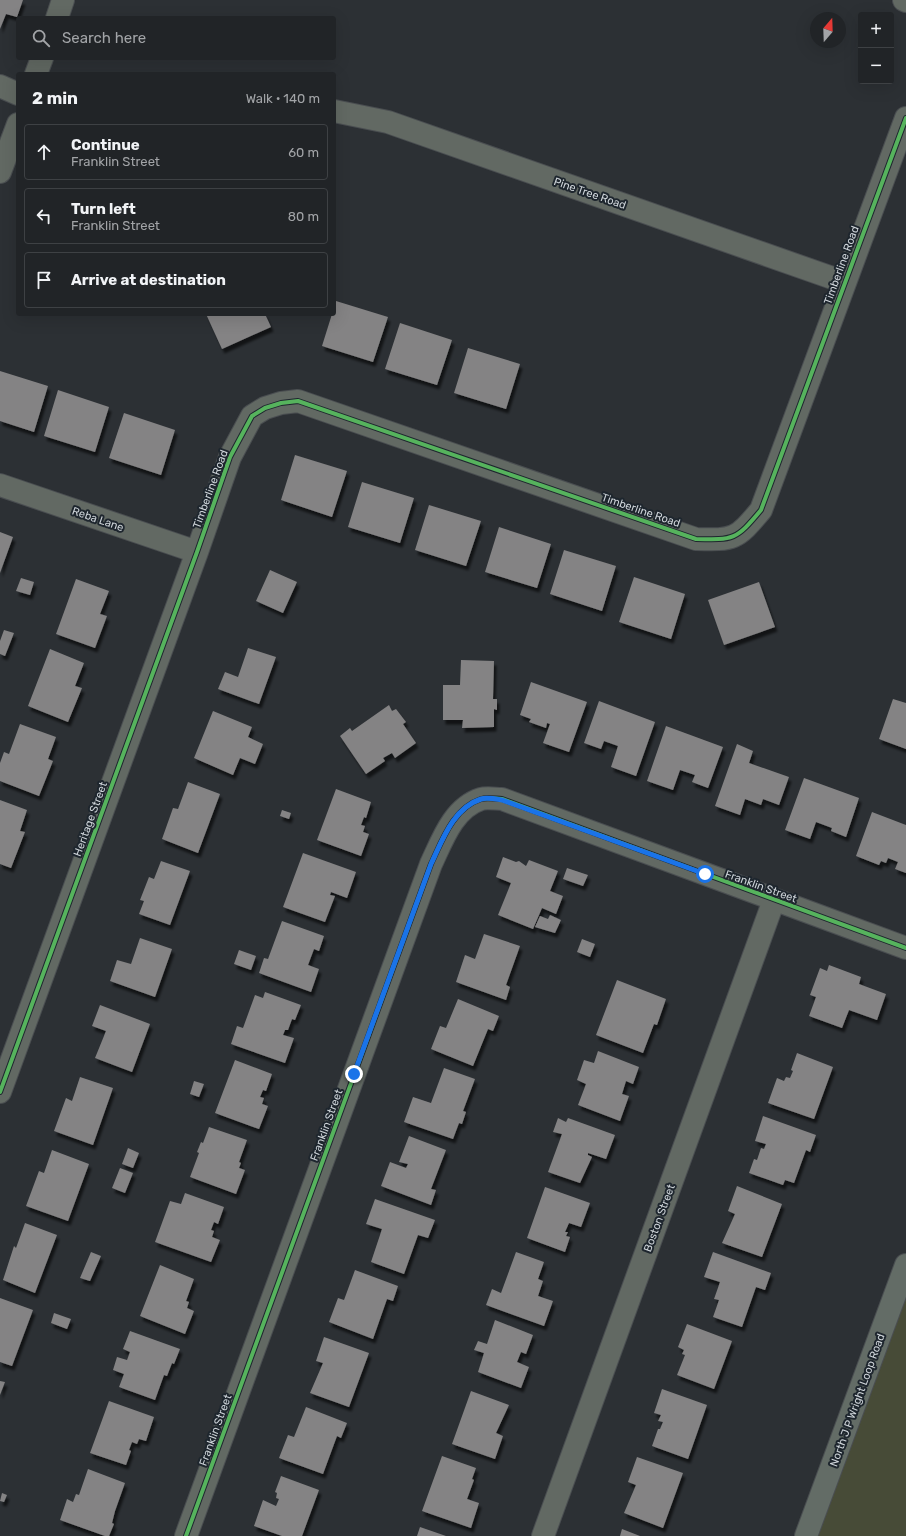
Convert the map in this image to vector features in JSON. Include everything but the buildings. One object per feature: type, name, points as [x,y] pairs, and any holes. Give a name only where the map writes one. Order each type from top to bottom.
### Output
[{"type":"main road","name":"North J P Wright Loop Road","points":[[806,1536],[906,1265]]},
{"type":"street","points":[[57,16],[63,0]]},
{"type":"street","points":[[37,72],[41,60]]},
{"type":"street","points":[[0,86],[16,93]]},
{"type":"street","name":"Pine Tree Road","points":[[336,110],[388,122],[844,282]]},
{"type":"street","name":"Timberline Road","points":[[197,552],[230,457],[252,416],[265,408],[281,403],[298,401],[696,539],[725,539],[743,532],[761,510],[844,282],[906,118]]},
{"type":"street","points":[[0,172],[16,129]]},
{"type":"street","name":"Reba Lane","points":[[0,485],[197,552]]},
{"type":"street","name":"Heritage Street","points":[[0,1092],[197,552]]},
{"type":"street","name":"Franklin Street","points":[[186,1536],[431,864],[445,834],[460,812],[481,799],[502,800],[906,948]]},
{"type":"street","name":"Boston Street","points":[[543,1536],[774,900]]},
{"type":"green space","points":[[906,1265],[906,1536],[807,1536]]},
{"type":"cycle path","points":[[0,1092],[197,552],[230,457],[252,416],[265,408],[281,403],[298,401],[696,539],[719,539],[733,536],[746,527],[761,510],[906,118]]},
{"type":"cycle path","points":[[186,1536],[431,864],[450,826],[456,817],[471,803],[483,798],[502,799],[906,948]]},
{"type":"route","points":[[354,1074],[431,864],[445,834],[460,812],[481,799],[502,800],[532,810],[705,874]]}]
